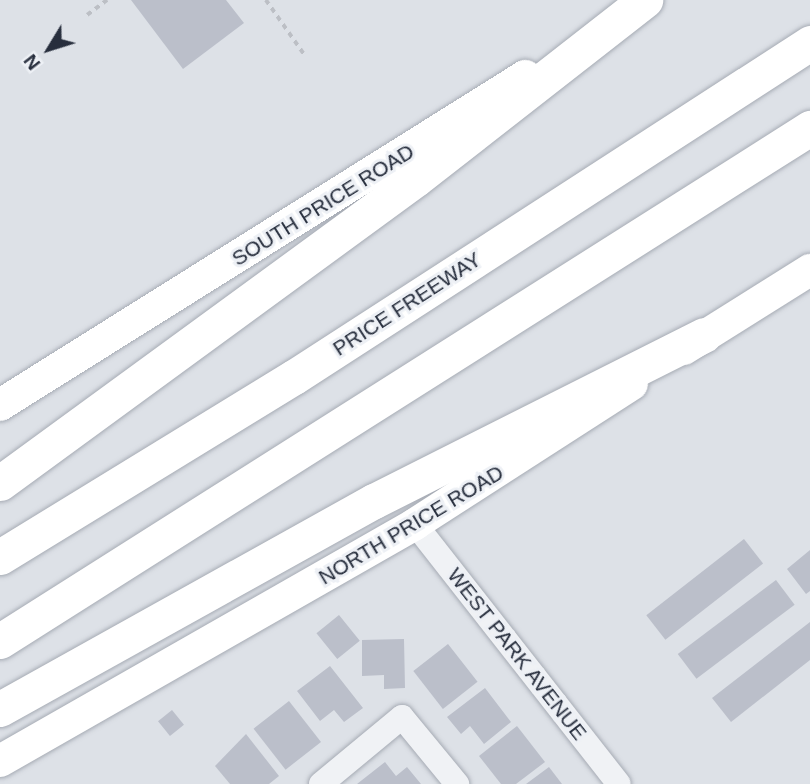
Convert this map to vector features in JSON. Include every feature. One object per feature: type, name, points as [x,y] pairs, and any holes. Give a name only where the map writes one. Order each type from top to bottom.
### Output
[{"type":"highway","points":[[0,483],[416,179],[644,0]]},
{"type":"highway","name":"PRICE FREEWAY","points":[[0,557],[305,370],[810,43]]},
{"type":"highway","points":[[0,641],[810,128]]},
{"type":"highway","points":[[0,709],[374,501],[704,335]]},
{"type":"main road","name":"SOUTH PRICE ROAD","points":[[0,405],[644,0]]},
{"type":"main road","name":"NORTH PRICE ROAD","points":[[0,761],[415,524],[704,335],[810,270]]},
{"type":"street","name":"WEST PARK AVENUE","points":[[415,524],[619,784]]},
{"type":"street","points":[[321,784],[402,717],[457,784]]},
{"type":"path","points":[[87,15],[107,0]]},
{"type":"path","points":[[266,0],[304,54]]},
{"type":"building","points":[[131,0],[226,0],[244,23],[183,69]]},
{"type":"building","points":[[744,539],[763,563],[665,640],[646,615]]},
{"type":"building","points":[[810,550],[810,591],[806,594],[787,569]]},
{"type":"building","points":[[776,580],[795,605],[696,679],[678,654]]},
{"type":"building","points":[[339,615],[360,641],[337,659],[316,633]]},
{"type":"building","points":[[810,622],[810,660],[731,722],[712,698]]},
{"type":"building","points":[[404,639],[405,688],[384,689],[384,675],[362,676],[362,640]]},
{"type":"building","points":[[448,644],[478,682],[443,709],[413,671]]},
{"type":"building","points":[[330,666],[363,708],[344,722],[334,710],[320,721],[297,691]]},
{"type":"building","points":[[485,688],[511,722],[484,744],[470,726],[461,734],[447,717]]},
{"type":"building","points":[[289,701],[321,742],[286,770],[254,729]]},
{"type":"building","points":[[172,710],[184,725],[170,736],[158,721]]},
{"type":"building","points":[[517,726],[545,762],[516,784],[501,784],[479,756]]},
{"type":"building","points":[[246,734],[279,776],[269,784],[230,784],[215,766]]},
{"type":"building","points":[[385,762],[396,776],[407,767],[421,784],[357,784]]},
{"type":"building","points":[[549,767],[562,784],[526,784]]}]
